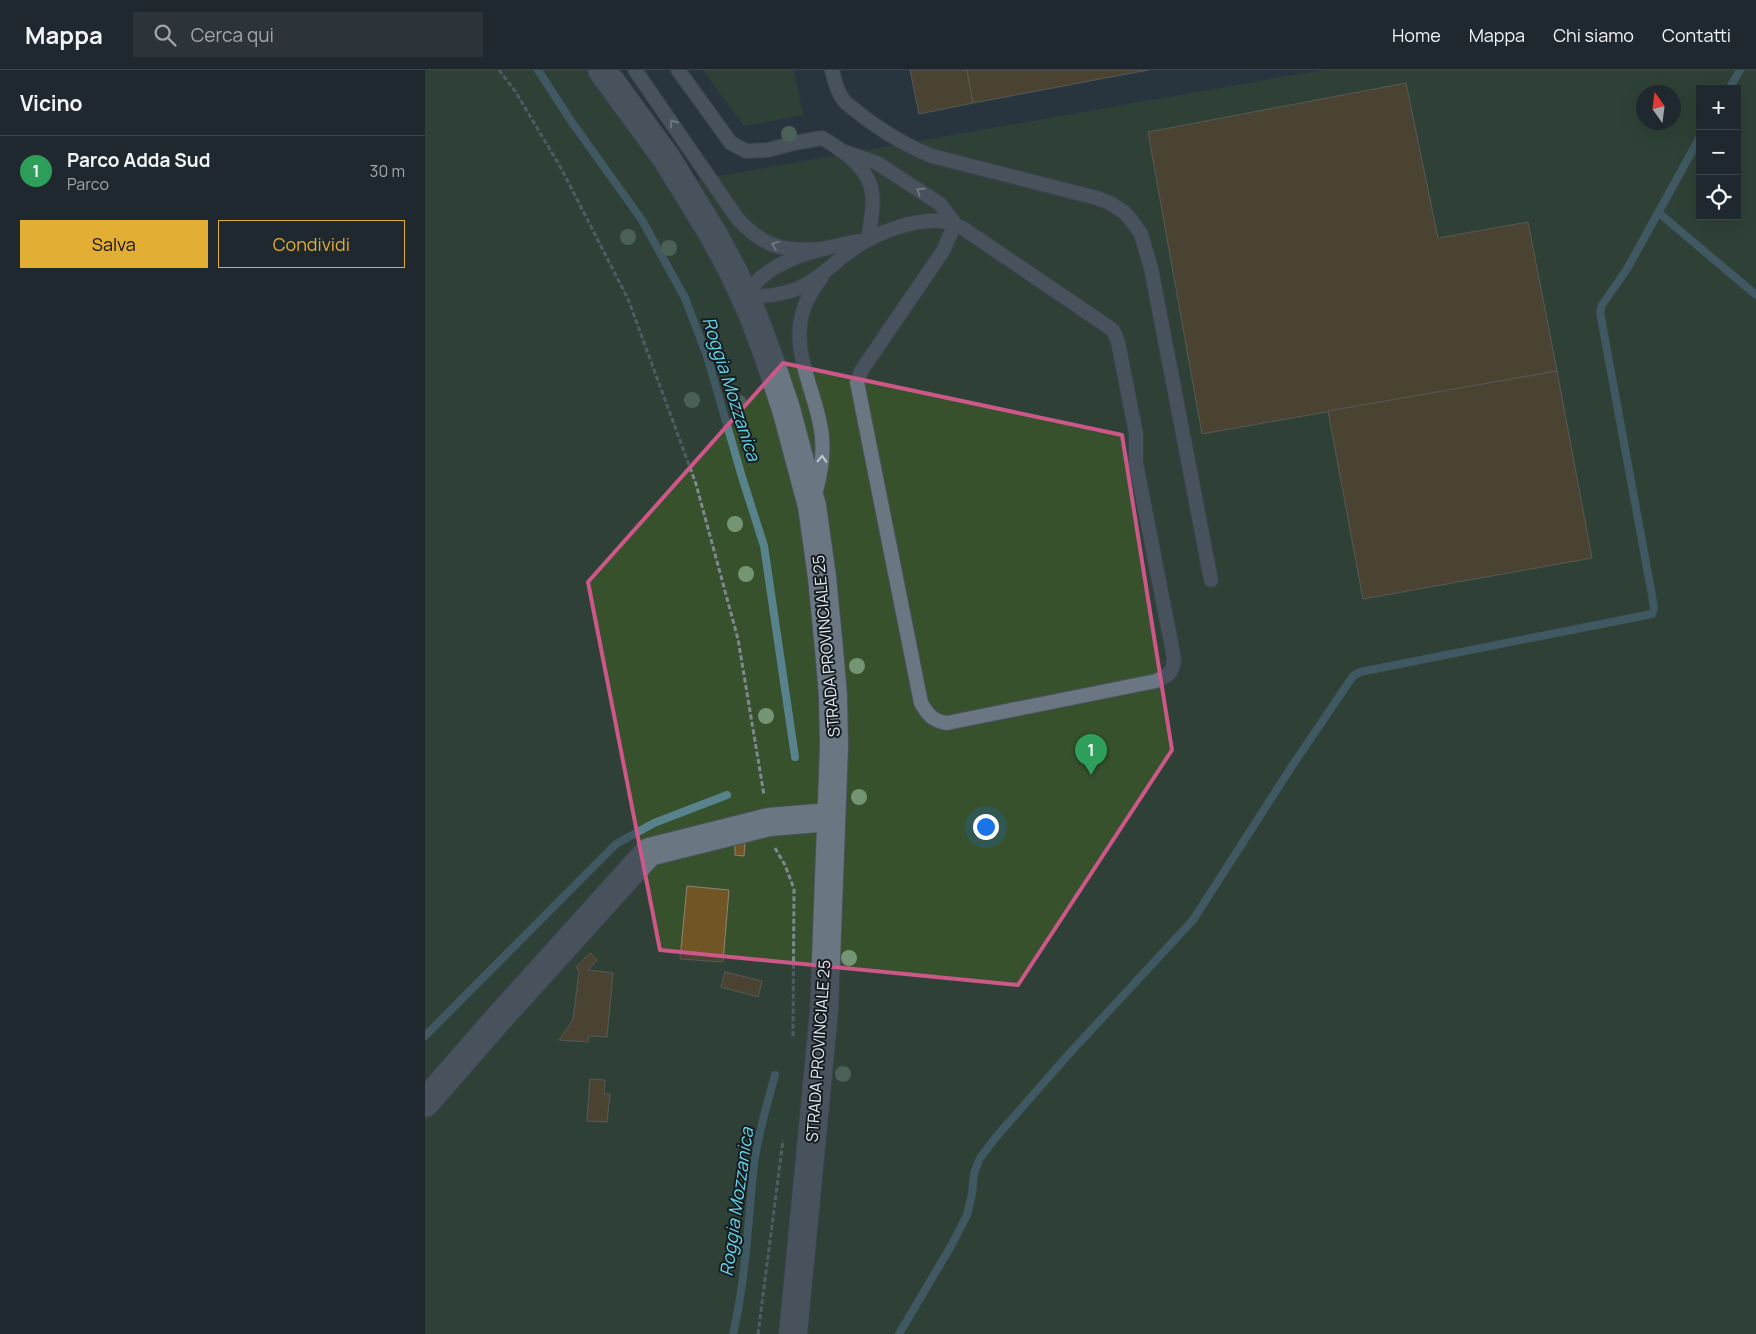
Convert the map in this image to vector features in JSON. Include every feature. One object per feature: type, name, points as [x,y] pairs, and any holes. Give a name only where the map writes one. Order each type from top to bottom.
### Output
[{"type":"street","name":"STRADA PROVINCIALE 25","points":[[602,70],[667,159],[690,195],[713,234],[744,296],[768,356],[786,409],[812,506],[822,577],[833,696],[834,747],[824,1012],[793,1334]]},
{"type":"street","points":[[425,1103],[649,852],[769,822],[830,818]]},
{"type":"lane","points":[[635,70],[737,218],[747,229],[757,238],[784,248],[798,250],[823,249]]},
{"type":"lane","points":[[678,70],[731,143],[745,151],[768,150],[822,138],[845,152],[877,163],[940,204],[955,224],[1108,327],[1116,336],[1136,434],[1136,463],[1174,658],[1174,667],[1168,675],[1156,681],[947,723],[937,721],[928,715],[921,704],[857,382],[861,371],[943,251],[955,224]]},
{"type":"lane","points":[[832,70],[837,89],[845,102],[894,138],[912,148],[932,156],[1097,198],[1124,212],[1132,221],[1141,234],[1151,268],[1211,580]]},
{"type":"lane","points":[[845,152],[870,185],[872,206],[868,240]]},
{"type":"lane","points":[[868,240],[801,255],[769,270],[752,284],[744,296],[755,297],[783,293],[808,284],[853,249],[868,240],[893,230],[922,222],[955,224]]},
{"type":"lane","points":[[812,506],[820,480],[822,437],[819,418],[803,363],[800,345],[801,324],[805,306],[825,272]]},
{"type":"path","points":[[499,70],[515,91],[561,168],[628,299],[696,484],[737,639],[772,844],[785,865],[794,889],[793,1037]]},
{"type":"path","points":[[758,1334],[783,1135]]},
{"type":"highlighted area","points":[[783,363],[1122,435],[1172,750],[1018,985],[660,950],[588,582]]},
{"type":"green space","points":[[425,70],[587,70],[644,148],[668,185],[1323,70],[1756,70],[1756,1334],[425,1334]]},
{"type":"green space","points":[[703,70],[794,70],[803,115],[744,126]]},
{"type":"building","points":[[910,70],[967,70],[973,103],[919,114]]},
{"type":"building","points":[[967,70],[1148,70],[973,103]]},
{"type":"building","points":[[1406,83],[1438,238],[1528,222],[1557,371],[1202,434],[1148,132]]},
{"type":"building","points":[[1557,371],[1592,558],[1363,599],[1328,411]]},
{"type":"building","points":[[735,841],[745,841],[744,856],[735,855]]},
{"type":"building","points":[[687,886],[729,890],[723,962],[680,959]]},
{"type":"building","points":[[590,953],[597,960],[588,970],[613,973],[607,1037],[589,1036],[588,1042],[559,1040],[573,1020],[579,972],[576,967]]},
{"type":"building","points":[[725,972],[762,981],[758,997],[721,987]]},
{"type":"building","points":[[590,1079],[605,1080],[604,1094],[610,1094],[607,1122],[587,1121]]},
{"type":"waterway","name":"Roggia Mozzanica","points":[[538,70],[571,121],[642,220],[685,298],[707,356],[764,546],[795,757]]},
{"type":"waterway","points":[[1731,85],[1740,70]]},
{"type":"waterway","points":[[899,1334],[967,1215],[974,1173],[980,1158],[1068,1055],[1193,920],[1292,766],[1353,676],[1360,672],[1652,614],[1654,608],[1653,601],[1600,312],[1602,305],[1627,269],[1696,144]]},
{"type":"waterway","points":[[1659,213],[1756,295]]},
{"type":"waterway","points":[[425,1036],[616,844],[654,823],[727,795]]},
{"type":"waterway","name":"Roggia Mozzanica","points":[[733,1334],[744,1271],[754,1164],[763,1119],[775,1075]]},
{"type":"place","name":"Parco Adda Sud","points":[[1091,775]]}]
